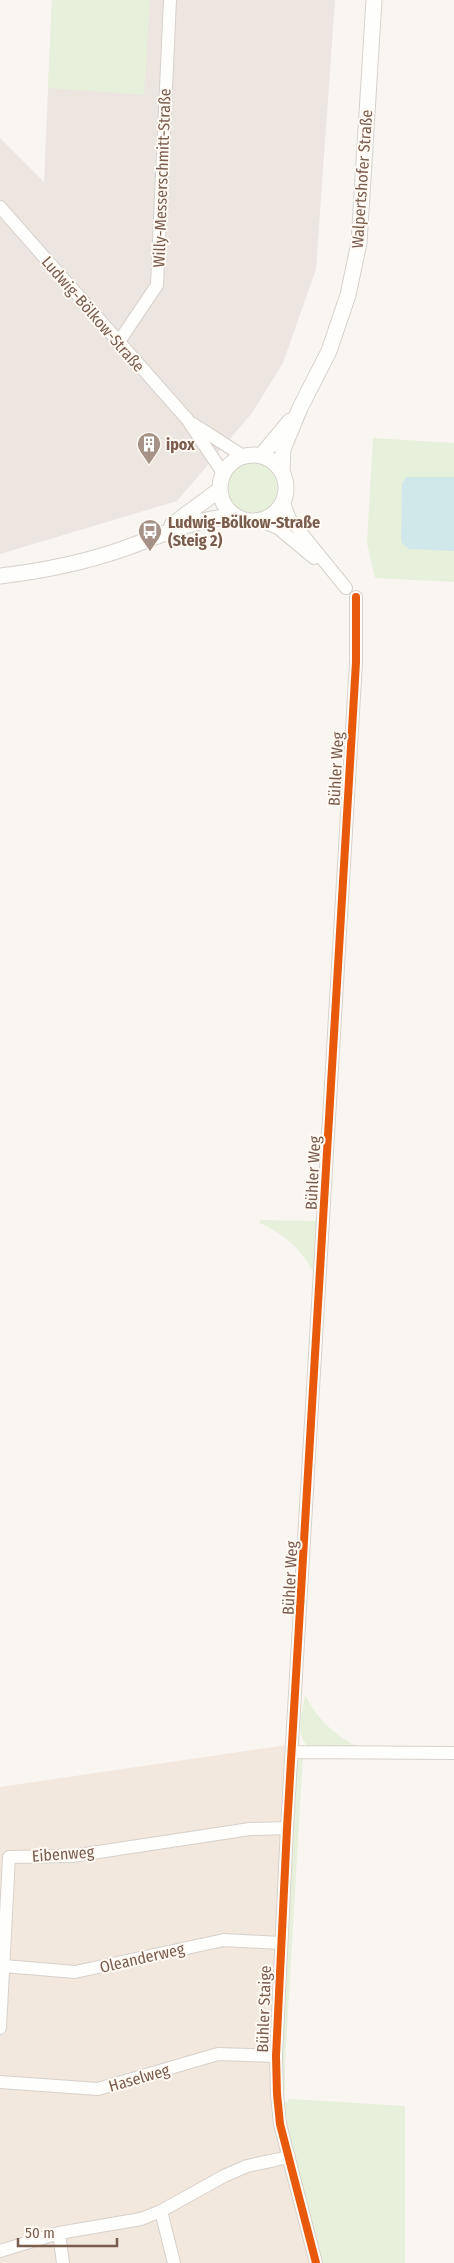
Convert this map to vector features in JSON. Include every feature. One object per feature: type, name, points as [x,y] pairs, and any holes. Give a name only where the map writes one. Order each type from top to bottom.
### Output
[{"type":"street","name":"Willy-Messerschmitt-Straße","points":[[118,343],[157,285],[170,0]]},
{"type":"street","name":"Walpertshofer Straße","points":[[282,472],[283,449],[300,408],[329,351],[348,295],[359,242],[374,0]]},
{"type":"street","name":"Ludwig-Bölkow-Straße","points":[[0,207],[187,420],[223,473]]},
{"type":"street","name":"Walpertshofer Straße","points":[[261,456],[300,408]]},
{"type":"street","name":"Ludwig-Bölkow-Straße","points":[[187,420],[222,445],[243,456]]},
{"type":"street","points":[[233,516],[226,508],[219,490],[223,473],[228,466],[243,456],[261,456],[276,465],[282,472],[285,481],[284,501],[290,520],[346,588]]},
{"type":"street","points":[[158,534],[219,490]]},
{"type":"street","points":[[0,576],[32,572],[96,558],[158,534],[207,518],[233,516],[251,522],[261,521],[278,510],[284,501]]},
{"type":"street","points":[[261,521],[278,528],[334,574]]},
{"type":"street","name":"Bühler Weg","points":[[293,1752],[356,662],[356,597]]},
{"type":"street","points":[[293,1752],[454,1753]]},
{"type":"street","name":"Bühler Staige","points":[[293,1752],[280,1943],[276,2094],[280,2124],[316,2263]]},
{"type":"street","name":"Eibenweg","points":[[0,2028],[9,1857],[72,1856],[250,1829],[287,1828]]},
{"type":"street","name":"Oleanderweg","points":[[4,1966],[75,1972],[224,1940],[280,1943]]},
{"type":"street","name":"Haselweg","points":[[0,2082],[98,2089],[218,2054],[276,2056]]},
{"type":"street","points":[[0,2251],[59,2233],[141,2219],[161,2212],[224,2176],[247,2166],[289,2157]]},
{"type":"street","points":[[161,2212],[174,2263]]},
{"type":"street","points":[[59,2233],[63,2263]]},
{"type":"shaded area","points":[[52,0],[335,0],[316,269],[283,363],[252,413],[177,501],[0,554],[0,138],[44,182]]},
{"type":"shaded area","points":[[287,1745],[284,2100],[293,2151],[323,2263],[0,2263],[0,1787]]},
{"type":"green space","points":[[52,0],[150,0],[144,95],[48,88]]},
{"type":"green space","points":[[373,438],[454,443],[454,582],[375,578],[367,543]]},
{"type":"green space","points":[[252,462],[262,464],[270,470],[276,478],[278,488],[276,498],[270,506],[262,512],[252,514],[242,512],[234,506],[228,498],[226,488],[228,478],[234,470],[242,464]]},
{"type":"green space","points":[[260,1220],[315,1221],[320,1226],[314,1273],[309,1264],[291,1243],[277,1232],[260,1223]]},
{"type":"green space","points":[[305,1695],[315,1712],[328,1726],[342,1738],[360,1748],[311,1748],[305,1744],[300,1724]]},
{"type":"green space","points":[[303,1755],[285,2090],[283,2089],[282,2030],[296,1764]]},
{"type":"green space","points":[[289,2099],[405,2106],[405,2263],[323,2263],[293,2151],[284,2104]]},
{"type":"water","points":[[407,477],[454,477],[454,551],[409,549],[401,542],[402,483]]},
{"type":"cycle path","points":[[316,2263],[280,2124],[276,2056],[287,1828],[356,662],[356,597]]},
{"type":"place","name":"ipox","points":[[149,465]]},
{"type":"place","name":"Ludwig-Bölkow-Straße (Steig 2)","points":[[150,552]]}]
